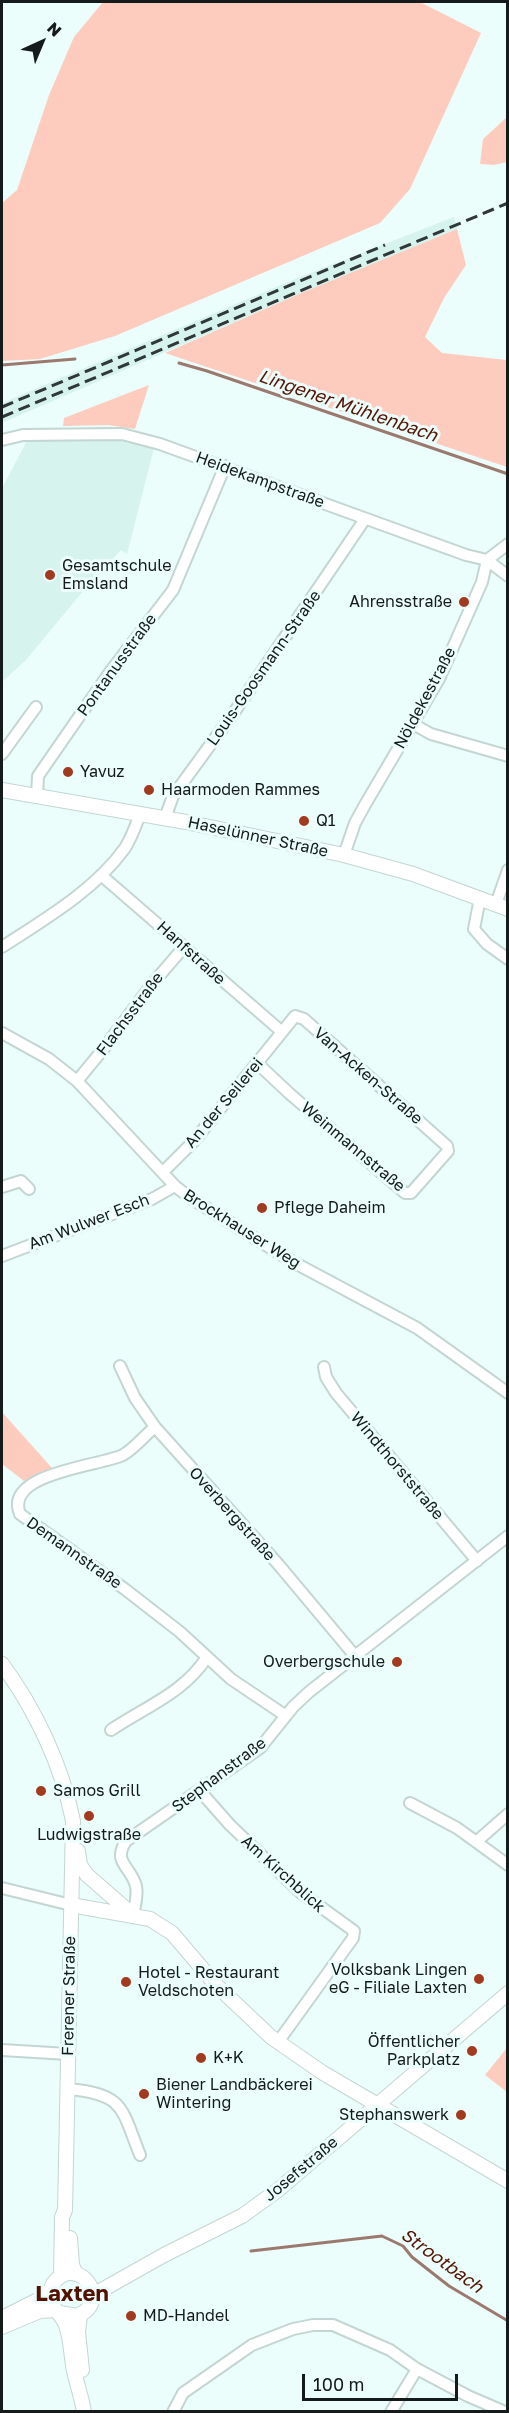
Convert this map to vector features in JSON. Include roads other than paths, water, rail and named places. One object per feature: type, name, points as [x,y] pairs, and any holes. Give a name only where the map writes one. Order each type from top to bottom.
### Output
[{"type":"main road","name":"Haselünner Straße","points":[[2,790],[165,818],[344,855],[413,874],[502,906]]},
{"type":"main road","name":"Frerener Straße","points":[[2,1664],[31,1710],[64,1784],[72,1812],[74,1837],[65,2210],[62,2217],[61,2276]]},
{"type":"main road","points":[[74,1837],[80,1865],[87,1875],[133,1915]]},
{"type":"main road","points":[[71,1905],[150,1919],[172,1933],[217,1986],[279,2042],[323,2073],[507,2181]]},
{"type":"main road","name":"Josefstraße","points":[[93,2295],[164,2255],[242,2216],[278,2190],[507,1993]]},
{"type":"main road","name":"Frerener Straße","points":[[65,2210],[68,2217],[72,2265],[81,2277]]},
{"type":"main road","name":"Josefstraße","points":[[81,2277],[98,2279],[146,2259],[164,2255]]},
{"type":"main road","points":[[2,2318],[42,2298],[61,2276],[81,2277],[92,2289],[93,2295],[89,2308],[80,2315],[70,2317],[58,2312],[40,2311],[2,2327]]},
{"type":"main road","points":[[50,2291],[51,2302],[66,2325],[74,2373],[84,2409]]},
{"type":"main road","points":[[80,2315],[78,2332],[84,2409]]},
{"type":"street","name":"Heidekampstraße","points":[[2,440],[23,435],[122,434],[160,444],[476,559],[487,560],[507,576]]},
{"type":"street","name":"Pontanusstraße","points":[[37,796],[38,776],[110,672],[173,590],[225,466]]},
{"type":"street","name":"Louis-Goosmann-Straße","points":[[165,818],[173,796],[241,702],[365,519]]},
{"type":"street","points":[[487,560],[507,544]]},
{"type":"street","name":"Nöldekestraße","points":[[344,855],[361,813],[439,680],[482,582],[487,560]]},
{"type":"street","points":[[2,754],[36,707]]},
{"type":"street","points":[[413,724],[431,734],[507,756]]},
{"type":"street","points":[[2,947],[75,897],[101,875],[125,847],[140,814]]},
{"type":"street","points":[[502,906],[507,870]]},
{"type":"street","name":"Hanfstraße","points":[[101,875],[281,1031]]},
{"type":"street","points":[[480,898],[474,929],[487,944],[507,959]]},
{"type":"street","name":"Flachsstraße","points":[[77,1081],[153,982],[184,947]]},
{"type":"street","name":"Van-Acken-Straße","points":[[281,1031],[295,1016],[304,1019],[447,1146],[446,1155]]},
{"type":"street","name":"An der Seilerei","points":[[163,1172],[194,1141],[258,1064],[281,1031]]},
{"type":"street","name":"Brockhauser Weg","points":[[2,1033],[49,1059],[77,1081],[175,1186],[221,1218],[293,1262],[417,1328],[504,1390]]},
{"type":"street","name":"Weinmannstraße","points":[[258,1064],[405,1193],[411,1192],[446,1155]]},
{"type":"street","points":[[2,1187],[21,1181],[29,1189]]},
{"type":"street","name":"Am Wulwer Esch","points":[[2,1256],[152,1199],[175,1186]]},
{"type":"street","name":"Overbergstraße","points":[[120,1366],[135,1398],[155,1427],[278,1564],[355,1656]]},
{"type":"street","name":"Windthorststraße","points":[[324,1367],[326,1377],[336,1393],[477,1561]]},
{"type":"street","points":[[504,1390],[507,1378]]},
{"type":"street","name":"Demannstraße","points":[[155,1427],[122,1455],[43,1477],[22,1494],[17,1504],[18,1510],[24,1519],[153,1610],[231,1679],[286,1716]]},
{"type":"street","name":"Stephanstraße","points":[[133,1915],[135,1883],[121,1857],[121,1849],[126,1841],[260,1748],[309,1692],[507,1536]]},
{"type":"street","points":[[111,1730],[174,1693],[200,1668],[207,1657]]},
{"type":"street","name":"Am Kirchblick","points":[[200,1791],[230,1825],[300,1892],[354,1931],[353,1938],[279,2042]]},
{"type":"street","points":[[410,1803],[457,1828],[507,1864]]},
{"type":"street","points":[[476,1842],[507,1814]]},
{"type":"street","points":[[2,1888],[71,1905]]},
{"type":"street","points":[[2,2050],[68,2054]]},
{"type":"street","points":[[68,2089],[105,2095],[117,2102],[140,2155]]},
{"type":"street","points":[[173,2412],[183,2393],[252,2345],[293,2329],[313,2325],[333,2325],[357,2334],[390,2350],[417,2369],[468,2396],[505,2412]]},
{"type":"street","points":[[392,2412],[417,2369]]},
{"type":"waterway","name":"Lingener Mühlenbach","points":[[2,365],[75,359]]},
{"type":"waterway","name":"Lingener Mühlenbach","points":[[179,363],[508,474]]},
{"type":"waterway","name":"Strootbach","points":[[251,2251],[382,2236],[403,2246],[412,2257],[449,2286],[508,2321]]},
{"type":"railway","points":[[2,417],[508,203]]},
{"type":"railway","points":[[2,407],[385,245]]},
{"type":"place","name":"Gesamtschule Emsland","points":[[50,575]]},
{"type":"place","name":"Ahrensstraße","points":[[464,602]]},
{"type":"place","name":"Yavuz","points":[[68,772]]},
{"type":"place","name":"Haarmoden Rammes","points":[[149,790]]},
{"type":"place","name":"Q1","points":[[304,821]]},
{"type":"place","name":"Pflege Daheim","points":[[262,1208]]},
{"type":"place","name":"Overbergschule","points":[[397,1662]]},
{"type":"place","name":"Samos Grill","points":[[41,1791]]},
{"type":"place","name":"Ludwigstraße","points":[[89,1816]]},
{"type":"place","name":"Volksbank Lingen eG - Filiale Laxten","points":[[479,1979]]},
{"type":"place","name":"Hotel - Restaurant Veldschoten","points":[[126,1982]]},
{"type":"place","name":"Öffentlicher Parkplatz","points":[[472,2051]]},
{"type":"place","name":"K+K","points":[[201,2058]]},
{"type":"place","name":"Biener Landbäckerei Wintering","points":[[144,2094]]},
{"type":"place","name":"Stephanswerk","points":[[461,2115]]},
{"type":"place","name":"MD-Handel","points":[[131,2316]]},
{"type":"district","name":"Laxten","points":[[72,2294]]}]
